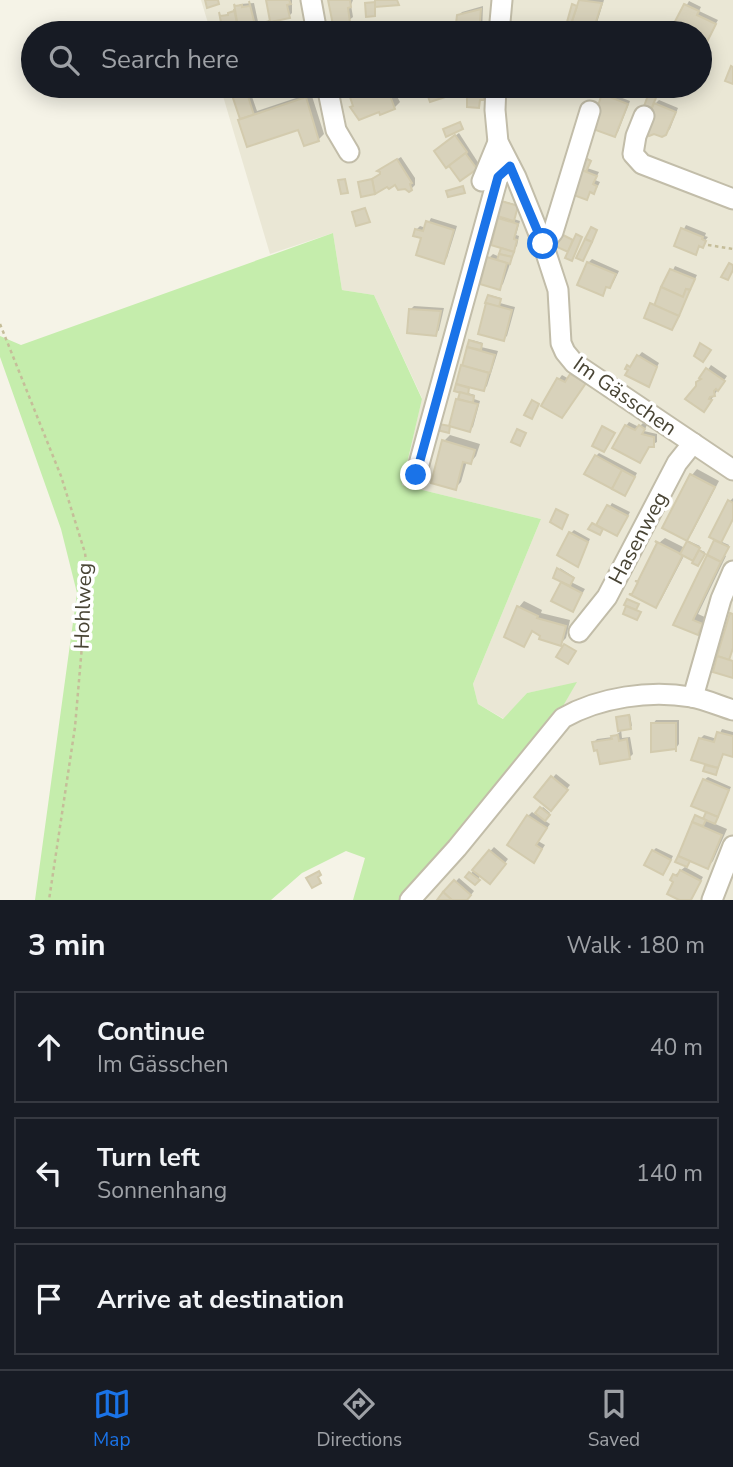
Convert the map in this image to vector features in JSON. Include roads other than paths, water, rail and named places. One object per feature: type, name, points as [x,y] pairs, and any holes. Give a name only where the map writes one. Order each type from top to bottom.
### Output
[{"type":"street","points":[[311,0],[315,21]]},
{"type":"street","points":[[500,21],[502,0]]},
{"type":"street","points":[[329,98],[336,130],[349,152]]},
{"type":"street","name":"Im Gässchen","points":[[496,98],[498,142],[543,244],[558,290],[561,343],[565,352],[574,363],[733,470]]},
{"type":"street","points":[[543,244],[553,232],[590,111]]},
{"type":"street","points":[[644,116],[636,136],[633,154],[642,164],[733,199]]},
{"type":"street","name":"Im Gässchen","points":[[482,181],[498,142]]},
{"type":"street","points":[[416,475],[498,177],[510,166]]},
{"type":"street","name":"Hasenweg","points":[[579,632],[607,597],[677,463],[693,443]]},
{"type":"street","points":[[693,697],[721,599],[733,571]]},
{"type":"street","points":[[410,900],[457,848],[563,718],[578,709],[623,698],[667,695],[693,697],[733,710]]},
{"type":"street","points":[[712,900],[733,846]]}]
